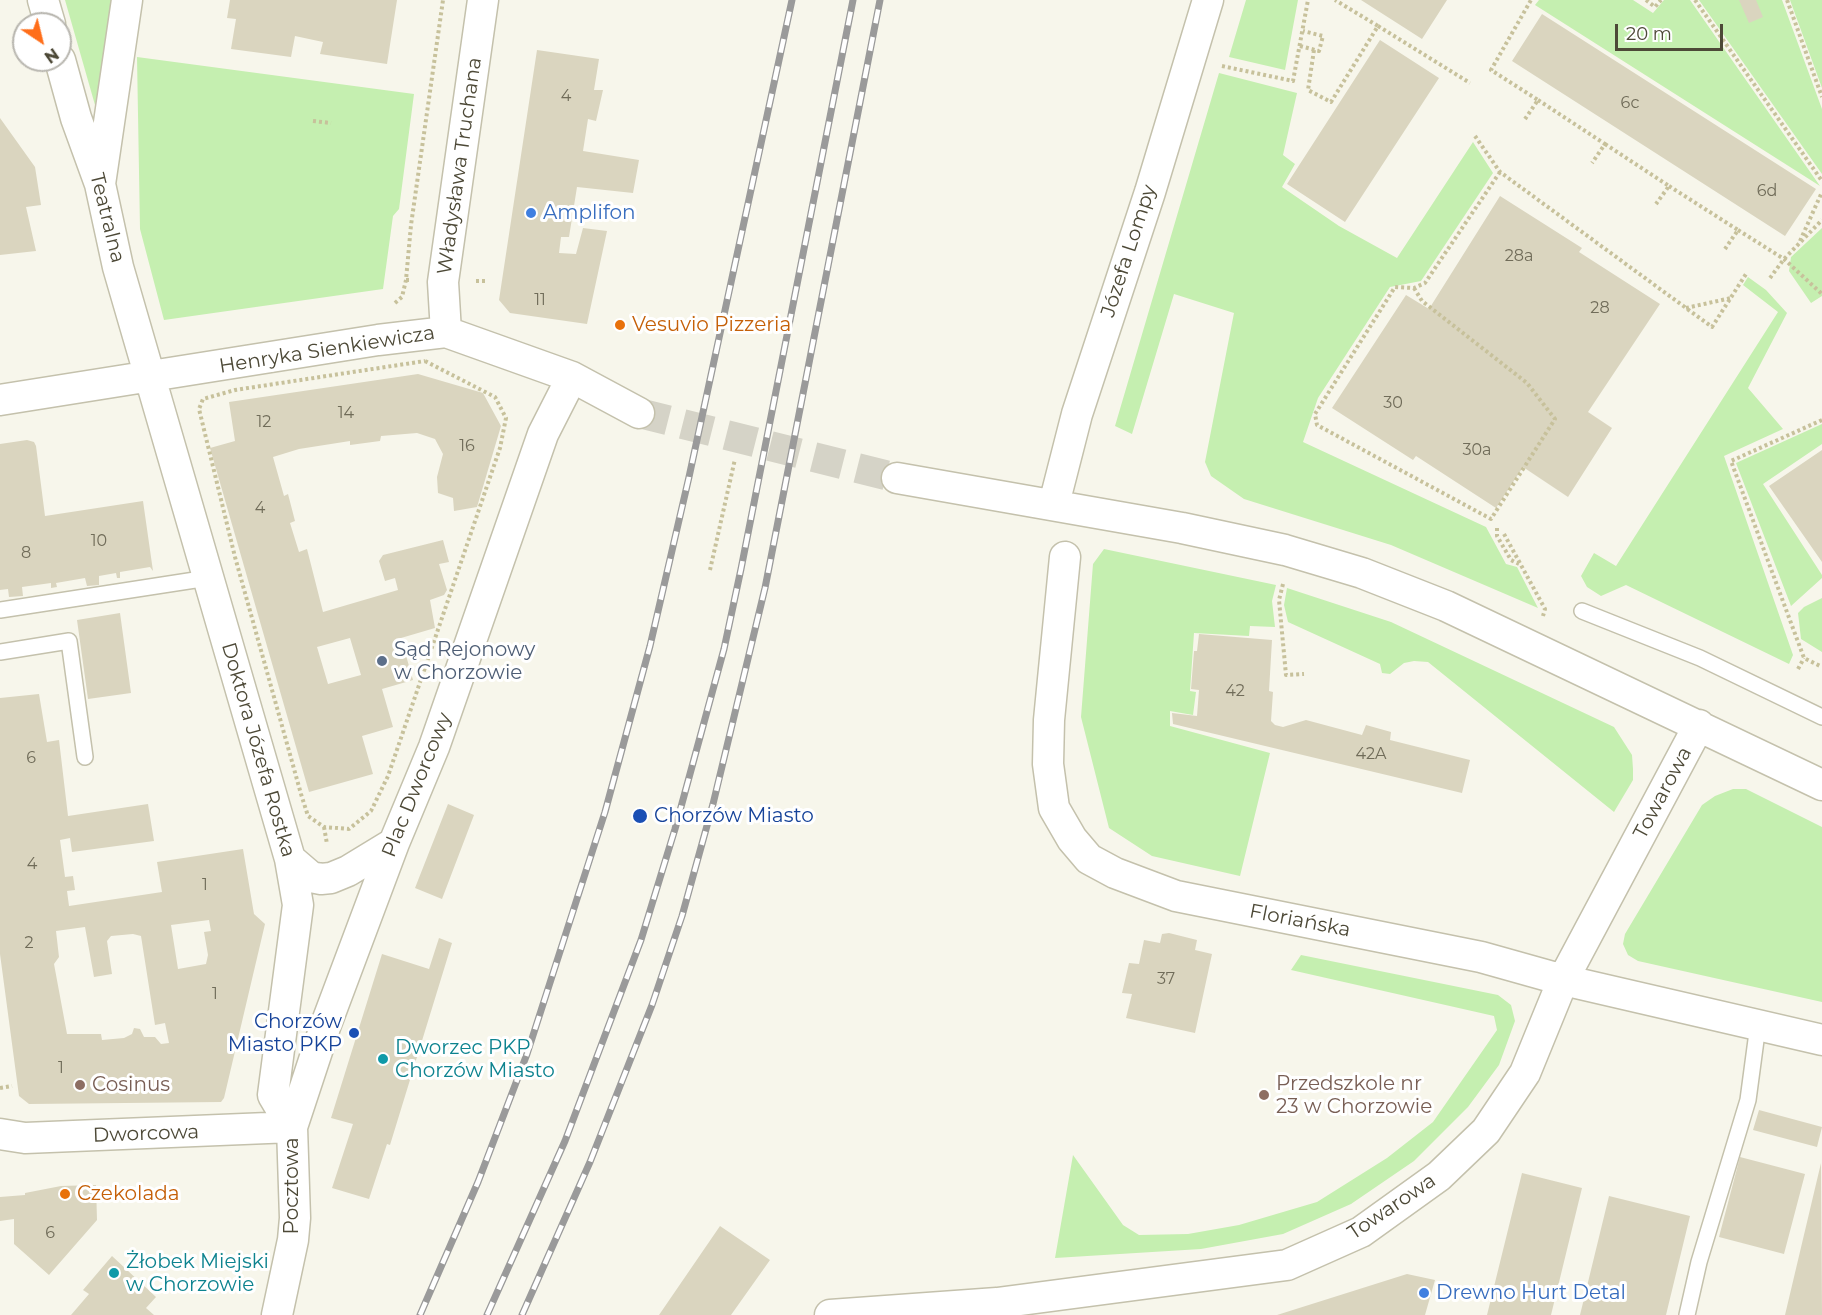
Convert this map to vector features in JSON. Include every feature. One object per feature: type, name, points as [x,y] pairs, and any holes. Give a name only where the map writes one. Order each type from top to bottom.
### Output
[{"type":"street","points":[[100,184],[127,0]]},
{"type":"street","name":"Władysława Truchana","points":[[446,332],[443,282],[483,0]]},
{"type":"street","name":"Józefa Lompy","points":[[1054,504],[1077,414],[1150,192],[1208,0]]},
{"type":"street","name":"Teatralna","points":[[63,72],[76,118],[100,184],[118,267],[150,377]]},
{"type":"street","name":"Henryka Sienkiewicza","points":[[0,400],[378,340],[446,332],[572,376],[639,413]]},
{"type":"street","name":"Plac Dworcowy","points":[[292,1127],[325,1027],[394,843],[434,747],[543,434],[572,376]]},
{"type":"street","name":"Doktora Józefa Rostka","points":[[150,377],[290,859],[298,905],[273,1095],[292,1127]]},
{"type":"street","points":[[897,478],[1054,504],[1262,545],[1362,573],[1446,606],[1822,785]]},
{"type":"street","name":"Floriańska","points":[[1065,557],[1048,720],[1048,764],[1054,808],[1072,839],[1089,859],[1124,877],[1176,896],[1481,957],[1563,980],[1822,1040]]},
{"type":"street","name":"Towarowa","points":[[830,1315],[997,1303],[1287,1265],[1361,1232],[1439,1176],[1486,1131],[1524,1073],[1563,980],[1699,725]]},
{"type":"street","points":[[290,859],[311,877],[331,878],[348,871],[394,843]]},
{"type":"street","name":"Dworcowa","points":[[0,1134],[25,1138],[292,1127]]},
{"type":"street","name":"Pocztowa","points":[[277,1315],[293,1240],[295,1218],[292,1127]]},
{"type":"lane","points":[[0,610],[208,578]]},
{"type":"lane","points":[[1582,611],[1700,657],[1822,717]]},
{"type":"lane","points":[[0,652],[69,641],[85,757]]},
{"type":"lane","points":[[1687,1315],[1699,1262],[1749,1100],[1758,1025]]},
{"type":"path","points":[[1216,65],[1293,81],[1308,0]]},
{"type":"path","points":[[1335,0],[1470,83]]},
{"type":"path","points":[[1531,0],[1491,70],[1784,259],[1822,294]]},
{"type":"path","points":[[1646,0],[1655,7],[1661,0]]},
{"type":"path","points":[[1695,0],[1822,181]]},
{"type":"path","points":[[1787,0],[1822,97]]},
{"type":"path","points":[[1314,50],[1308,90],[1331,102],[1378,27]]},
{"type":"path","points":[[1300,46],[1319,51],[1323,36],[1303,31]]},
{"type":"path","points":[[1526,119],[1538,100]]},
{"type":"path","points":[[313,121],[331,123]]},
{"type":"path","points":[[1474,136],[1500,172],[1712,327],[1746,274]]},
{"type":"path","points":[[1592,163],[1605,144]]},
{"type":"path","points":[[1414,288],[1422,301],[1527,383],[1555,419],[1491,519],[1317,425],[1315,414],[1395,287],[1414,288],[1425,283],[1500,172]]},
{"type":"path","points":[[1656,204],[1669,186]]},
{"type":"path","points":[[1799,244],[1822,192]]},
{"type":"path","points":[[1770,278],[1784,259],[1822,220]]},
{"type":"path","points":[[1725,249],[1738,230]]},
{"type":"path","points":[[1686,308],[1731,297]]},
{"type":"path","points":[[425,361],[495,398],[506,418],[500,448],[444,614],[388,776],[371,811],[349,829],[324,827],[308,816],[235,557],[204,434],[199,409],[202,399],[235,390],[425,361]]},
{"type":"path","points":[[1822,420],[1731,461],[1804,658],[1822,667]]},
{"type":"path","points":[[710,570],[735,459]]},
{"type":"path","points":[[1497,528],[1497,536],[1510,560],[1520,564]]},
{"type":"path","points":[[1504,534],[1545,609],[1543,620]]},
{"type":"path","points":[[1283,586],[1278,600],[1286,675],[1304,674]]},
{"type":"path","points":[[1798,669],[1804,658]]},
{"type":"path","points":[[0,1088],[12,1086]]},
{"type":"green space","points":[[65,0],[115,0],[101,105],[95,105],[72,24],[72,12],[68,12]]},
{"type":"green space","points":[[1246,0],[1298,0],[1285,70],[1229,57]]},
{"type":"green space","points":[[1539,0],[1633,0],[1653,13],[1664,0],[1690,0],[1820,186],[1535,5]]},
{"type":"green space","points":[[1699,0],[1782,0],[1822,109],[1822,174]]},
{"type":"green space","points":[[1790,0],[1822,0],[1822,88]]},
{"type":"green space","points":[[137,57],[414,94],[399,209],[393,216],[383,289],[164,320],[140,229]]},
{"type":"green space","points":[[1219,73],[1297,93],[1283,155],[1295,164],[1282,187],[1339,226],[1397,258],[1473,142],[1493,173],[1421,281],[1390,287],[1318,398],[1303,442],[1486,527],[1506,564],[1517,567],[1538,608],[1391,545],[1244,499],[1211,476],[1205,462],[1234,313],[1174,294],[1132,434],[1115,426]]},
{"type":"green space","points":[[1822,228],[1822,296],[1811,303],[1789,271],[1791,257]]},
{"type":"green space","points":[[1748,277],[1766,290],[1787,313],[1748,388],[1783,429],[1724,456],[1793,655],[1789,664],[1626,585],[1601,596],[1587,587],[1581,576],[1594,553],[1616,566],[1778,312],[1743,285]]},
{"type":"green space","points":[[1822,424],[1822,444],[1763,484],[1822,575],[1822,578],[1791,606],[1736,463]]},
{"type":"green space","points":[[1104,549],[1276,585],[1272,601],[1275,627],[1250,626],[1249,636],[1194,633],[1190,691],[1196,692],[1193,715],[1170,711],[1170,726],[1270,753],[1240,876],[1152,856],[1109,828],[1081,717],[1093,564]]},
{"type":"green space","points":[[1287,588],[1391,622],[1614,727],[1632,755],[1633,780],[1614,812],[1428,662],[1404,663],[1390,674],[1382,673],[1380,664],[1288,622],[1284,605]]},
{"type":"green space","points":[[1822,598],[1822,652],[1801,639],[1798,613],[1804,607]]},
{"type":"green space","points":[[1733,789],[1746,789],[1822,827],[1822,1002],[1638,961],[1628,955],[1623,944],[1625,934],[1702,805],[1715,796]]},
{"type":"green space","points":[[1301,955],[1498,995],[1511,1005],[1515,1021],[1499,1065],[1468,1107],[1414,1161],[1351,1204],[1283,1234],[1201,1249],[1055,1258],[1073,1155],[1123,1225],[1139,1235],[1188,1234],[1239,1225],[1317,1202],[1387,1158],[1433,1122],[1497,1030],[1494,1016],[1291,970]]},
{"type":"building","points":[[230,0],[397,0],[387,64],[320,54],[323,42],[295,36],[291,57],[231,49],[236,19],[227,18]]},
{"type":"building","points":[[1361,0],[1447,0],[1422,39]]},
{"type":"building","points":[[1739,0],[1756,0],[1763,17],[1749,23]]},
{"type":"building","points":[[1542,14],[1816,189],[1785,236],[1512,61]]},
{"type":"building","points":[[1380,40],[1439,78],[1345,222],[1287,184]]},
{"type":"building","points":[[537,50],[599,59],[594,90],[603,90],[596,121],[588,119],[583,151],[639,160],[633,193],[577,187],[569,237],[561,237],[559,253],[576,254],[583,228],[607,231],[587,324],[510,313],[499,300]]},
{"type":"building","points":[[0,118],[35,167],[41,205],[26,207],[36,251],[0,255]]},
{"type":"building","points":[[1500,196],[1582,248],[1579,252],[1660,304],[1588,412],[1612,428],[1568,497],[1523,467],[1496,508],[1416,456],[1413,460],[1332,408],[1406,295],[1429,309]]},
{"type":"building","points":[[418,374],[483,393],[501,426],[477,507],[454,511],[453,498],[438,493],[437,477],[443,454],[435,439],[417,433],[381,436],[380,441],[350,445],[350,441],[299,449],[273,457],[284,496],[288,494],[295,521],[290,523],[299,552],[307,549],[323,612],[398,590],[395,578],[385,581],[379,561],[383,555],[443,540],[449,562],[439,564],[447,590],[444,595],[430,600],[435,628],[401,638],[413,680],[382,689],[393,727],[362,736],[373,774],[309,792],[210,448],[235,441],[229,402]],"holes":[[[350,638],[361,675],[328,684],[317,647]]]},
{"type":"building","points":[[27,440],[34,442],[36,446],[45,516],[143,501],[153,571],[150,567],[120,572],[120,578],[117,578],[116,573],[99,576],[99,585],[87,586],[85,578],[56,583],[57,587],[51,588],[51,583],[22,587],[23,596],[9,597],[8,589],[0,590],[0,444]]},
{"type":"building","points":[[1822,450],[1822,562],[1769,486]]},
{"type":"building","points":[[120,613],[131,693],[88,699],[77,620]]},
{"type":"building","points":[[1199,634],[1272,640],[1269,691],[1273,692],[1271,721],[1275,725],[1283,727],[1306,720],[1362,735],[1366,725],[1391,732],[1390,740],[1470,760],[1462,793],[1173,724],[1172,713],[1197,716],[1199,690],[1191,689],[1194,651],[1197,651]]},
{"type":"building","points":[[39,694],[47,742],[59,740],[68,816],[148,804],[154,841],[72,852],[70,838],[60,840],[65,877],[73,876],[75,890],[67,891],[69,906],[162,892],[157,862],[243,849],[254,914],[265,924],[224,1098],[221,1102],[29,1104],[19,1096],[0,954],[0,698]],"holes":[[[209,920],[211,931],[204,932],[208,955],[206,964],[178,969],[171,925]],[[85,927],[94,977],[112,974],[107,941],[111,936],[133,934],[141,936],[155,1025],[165,1023],[169,1043],[161,1044],[155,1037],[144,1037],[140,1029],[134,1028],[132,1034],[124,1038],[102,1040],[101,1034],[67,1034],[54,964],[59,957],[56,931]]]},
{"type":"building","points":[[448,804],[474,815],[442,899],[415,888]]},
{"type":"building","points":[[1169,933],[1197,940],[1195,950],[1212,954],[1195,1033],[1126,1018],[1132,994],[1122,993],[1129,963],[1139,964],[1144,940],[1160,943],[1162,934]]},
{"type":"building","name":"Dworzec PKP Chorzów Miasto","points":[[439,938],[452,943],[390,1145],[387,1144],[369,1199],[332,1188],[353,1124],[331,1118],[382,954],[429,969]]},
{"type":"building","points":[[1759,1110],[1822,1127],[1817,1147],[1753,1130]]},
{"type":"building","points":[[1740,1157],[1805,1174],[1784,1254],[1719,1237]]},
{"type":"building","points":[[1821,1163],[1822,1315],[1785,1315]]},
{"type":"building","points":[[1522,1173],[1582,1188],[1551,1315],[1487,1315]]},
{"type":"building","points":[[96,1185],[97,1220],[49,1275],[14,1244],[14,1219],[0,1221],[0,1197],[25,1195],[25,1193],[61,1186]]},
{"type":"building","points":[[1609,1196],[1690,1216],[1666,1315],[1580,1315]]},
{"type":"building","points":[[720,1226],[770,1260],[731,1315],[659,1315]]},
{"type":"building","name":"Żłobek Miejski w Chorzowie","points":[[112,1256],[156,1297],[146,1308],[154,1315],[71,1315],[89,1294],[83,1290]]},
{"type":"building","points":[[1407,1274],[1435,1280],[1425,1315],[1277,1315]]},
{"type":"tunnel","points":[[639,413],[897,478]]},
{"type":"railway","points":[[420,1315],[478,1182],[527,1054],[605,812],[650,646],[689,477],[792,0]]},
{"type":"railway","points":[[487,1315],[565,1141],[641,940],[675,829],[724,649],[853,0]]},
{"type":"railway","points":[[522,1315],[590,1162],[652,1005],[682,916],[713,804],[765,588],[880,0]]},
{"type":"place","name":"Amplifon","points":[[531,213]]},
{"type":"place","name":"Vesuvio Pizzeria","points":[[620,325]]},
{"type":"place","name":"Sąd Rejonowy w Chorzowie","points":[[382,661]]},
{"type":"place","name":"Chorzów Miasto","points":[[640,816]]},
{"type":"place","name":"Chorzów Miasto PKP","points":[[354,1033]]},
{"type":"place","name":"Dworzec PKP Chorzów Miasto","points":[[383,1059]]},
{"type":"place","name":"Cosinus","points":[[80,1085]]},
{"type":"place","name":"Przedszkole nr 23 w Chorzowie","points":[[1264,1095]]},
{"type":"place","name":"Czekolada","points":[[65,1194]]},
{"type":"place","name":"Żłobek Miejski w Chorzowie","points":[[114,1273]]},
{"type":"place","name":"Drewno Hurt Detal","points":[[1424,1293]]}]
